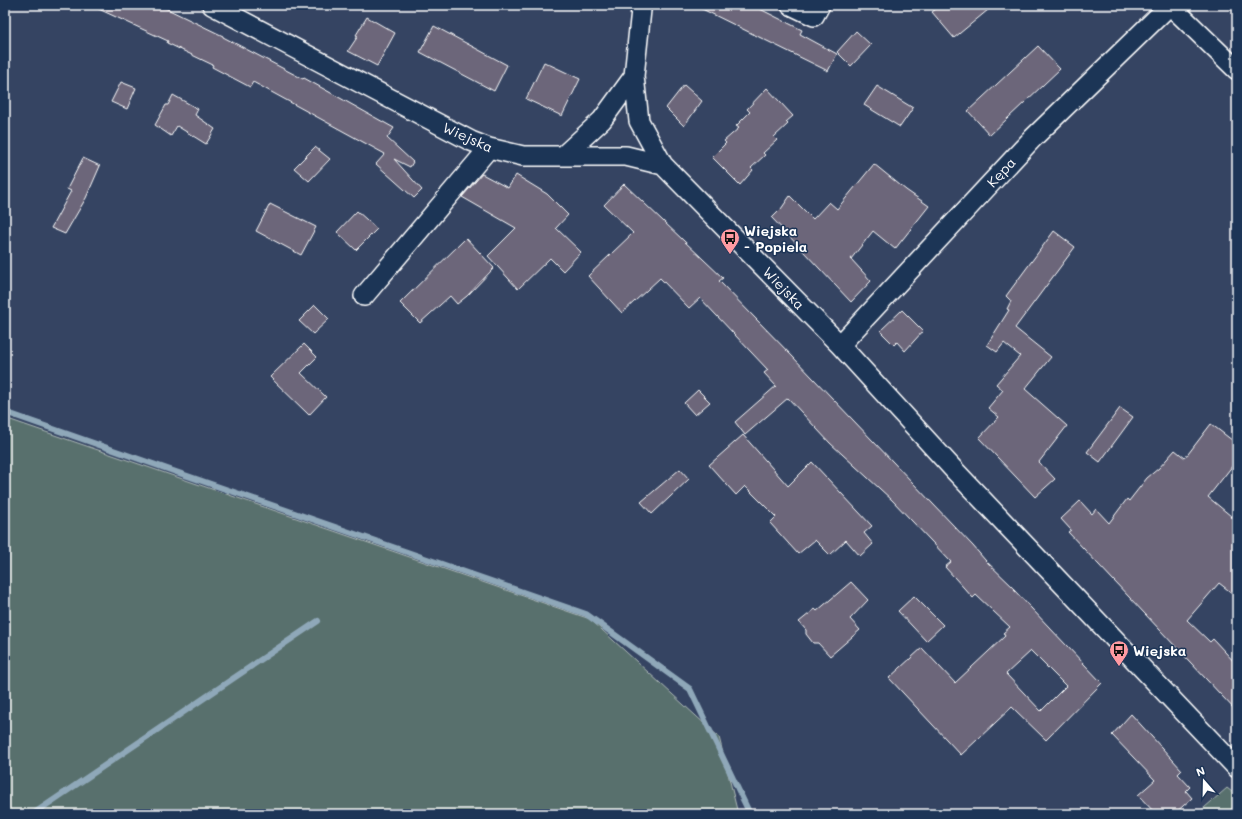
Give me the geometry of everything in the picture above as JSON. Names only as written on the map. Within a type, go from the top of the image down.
[{"type":"street","name":"Wiejska","points":[[212,5],[489,148],[523,156],[626,156],[663,165],[840,345],[956,472],[1237,768]]},
{"type":"street","points":[[791,5],[814,16],[820,5]]},
{"type":"street","name":"Kępa","points":[[840,345],[1033,138],[1170,5],[1237,70]]},
{"type":"street","points":[[638,7],[634,76],[639,121],[663,165]]},
{"type":"street","points":[[563,156],[602,120],[634,76]]},
{"type":"street","points":[[364,296],[489,148]]},
{"type":"green space","points":[[5,418],[590,619],[719,737],[738,814],[5,814]]},
{"type":"green space","points":[[1227,788],[1237,796],[1237,814],[1197,814]]},
{"type":"building","points":[[90,5],[159,5],[223,36],[303,79],[304,78],[394,128],[387,138],[413,162],[410,167],[394,159],[422,190],[414,198],[376,164],[385,154],[253,82],[250,87],[212,67],[213,65],[167,43],[168,41]]},
{"type":"building","points":[[694,5],[752,5],[802,30],[800,34],[837,54],[828,71]]},
{"type":"building","points":[[941,5],[994,5],[954,38],[932,12]]},
{"type":"building","points":[[367,17],[395,33],[377,66],[348,51],[358,36],[356,35]]},
{"type":"building","points":[[434,26],[507,65],[494,91],[420,52]]},
{"type":"building","points":[[856,31],[871,45],[851,66],[837,52]]},
{"type":"building","points":[[1038,46],[1060,69],[990,135],[968,111]]},
{"type":"building","points":[[544,62],[580,79],[562,116],[526,99]]},
{"type":"building","points":[[121,82],[136,88],[127,109],[111,102]]},
{"type":"building","points":[[684,85],[702,101],[684,126],[666,108]]},
{"type":"building","points":[[877,86],[913,108],[900,127],[864,105]]},
{"type":"building","points":[[767,88],[793,116],[786,122],[788,124],[774,137],[777,140],[763,153],[765,155],[751,168],[753,170],[740,185],[712,157],[726,143],[724,141],[739,128],[736,126],[750,112],[747,109]]},
{"type":"building","points":[[173,95],[198,109],[195,115],[215,129],[206,144],[177,126],[171,136],[155,125]]},
{"type":"building","points":[[315,147],[330,159],[309,181],[294,168]]},
{"type":"building","points":[[83,158],[100,166],[86,198],[65,234],[51,228],[71,191],[67,189]]},
{"type":"building","points":[[874,164],[906,190],[929,206],[895,249],[873,231],[851,259],[871,281],[851,302],[772,218],[781,209],[790,196],[813,219],[829,202],[837,209]]},
{"type":"building","points":[[482,174],[508,188],[516,175],[547,194],[568,215],[556,228],[581,252],[563,271],[550,258],[518,289],[488,256],[516,228],[462,197]]},
{"type":"building","points":[[624,184],[723,278],[719,281],[985,560],[1015,589],[1014,590],[1102,683],[1046,740],[1012,707],[961,755],[889,678],[922,648],[955,683],[1005,636],[1003,633],[1010,627],[976,595],[973,598],[945,567],[951,562],[892,500],[830,443],[788,398],[745,435],[735,422],[776,386],[764,373],[768,370],[700,298],[689,308],[660,278],[622,313],[588,276],[633,233],[604,205]],"holes":[[[1031,651],[1066,686],[1041,711],[1006,674]]]},
{"type":"building","points":[[270,204],[316,227],[301,255],[256,231]]},
{"type":"building","points":[[357,211],[377,229],[356,250],[337,232]]},
{"type":"building","points":[[1054,231],[1075,247],[1015,328],[1051,357],[1025,389],[1067,426],[1039,462],[1055,479],[1035,497],[979,438],[999,417],[988,408],[1003,390],[996,384],[1020,356],[1004,343],[997,352],[987,345],[1009,310],[1007,309],[1011,301],[1006,296]]},
{"type":"building","points":[[466,238],[494,268],[467,296],[457,304],[450,296],[420,323],[400,303]]},
{"type":"building","points":[[315,305],[329,319],[313,334],[299,321]]},
{"type":"building","points":[[902,310],[923,331],[905,351],[897,342],[894,345],[880,331]]},
{"type":"building","points":[[304,344],[317,357],[301,373],[326,397],[309,415],[270,377]]},
{"type":"building","points":[[698,390],[710,402],[695,415],[684,403]]},
{"type":"building","points":[[1120,408],[1133,417],[1100,462],[1087,452]]},
{"type":"building","points":[[1211,424],[1237,444],[1237,460],[1208,497],[1237,521],[1237,597],[1219,583],[1187,620],[1210,642],[1213,639],[1237,665],[1237,712],[1068,532],[1071,530],[1061,519],[1080,501],[1092,514],[1096,509],[1109,523],[1127,499],[1129,501],[1147,478],[1159,468],[1175,450],[1185,458]]},
{"type":"building","points":[[743,435],[788,486],[812,462],[872,526],[864,533],[873,544],[860,556],[846,540],[830,555],[815,540],[798,554],[770,523],[776,517],[745,486],[736,495],[709,465]]},
{"type":"building","points":[[680,469],[689,479],[652,514],[641,502]]},
{"type":"building","points":[[851,582],[868,600],[850,619],[860,630],[830,656],[818,643],[813,643],[806,634],[806,630],[799,622],[815,609],[817,611]]},
{"type":"building","points":[[914,596],[943,625],[926,641],[898,611]]},
{"type":"building","points":[[1131,714],[1182,770],[1178,774],[1190,787],[1186,791],[1192,798],[1174,814],[1156,814],[1138,795],[1155,780],[1112,735]]},
{"type":"waterway","points":[[5,412],[586,614],[690,689],[750,814]]},
{"type":"waterway","points":[[33,814],[318,621]]},
{"type":"place","name":"Wiejska - Popiela","points":[[730,255]]},
{"type":"place","name":"Wiejska","points":[[1119,667]]}]
